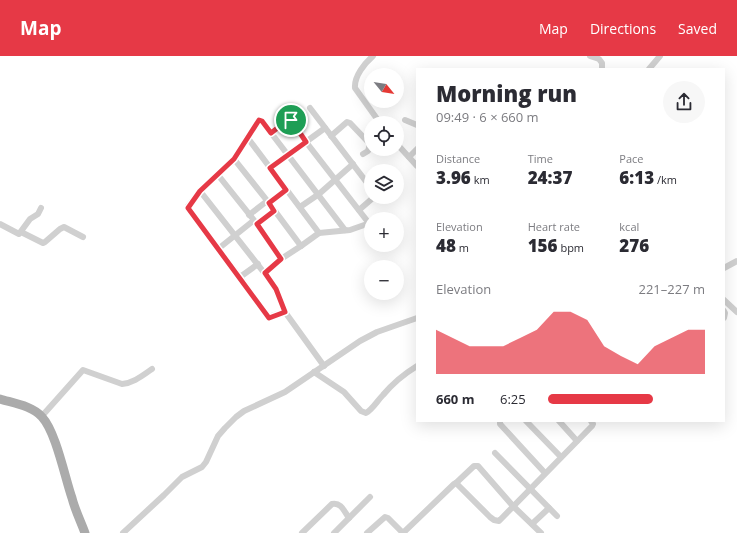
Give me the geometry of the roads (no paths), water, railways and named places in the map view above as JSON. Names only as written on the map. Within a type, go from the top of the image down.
[{"type":"main road","points":[[0,399],[28,408],[42,416],[53,436],[73,501],[85,533]]},
{"type":"street","points":[[373,56],[362,69],[355,88],[375,116]]},
{"type":"street","points":[[590,56],[599,59],[602,63],[602,68]]},
{"type":"street","points":[[650,68],[660,56]]},
{"type":"street","points":[[310,108],[364,179]]},
{"type":"street","points":[[286,314],[268,317],[188,208],[200,191],[234,159],[259,120],[262,121],[287,156],[319,194],[345,230]]},
{"type":"street","points":[[265,273],[281,259],[319,233],[345,230],[367,224],[367,220],[290,120],[286,120],[271,133]]},
{"type":"street","points":[[405,120],[416,125]]},
{"type":"street","points":[[331,136],[347,122],[350,123],[370,144],[368,151],[363,154]]},
{"type":"street","points":[[270,168],[325,128]]},
{"type":"street","points":[[247,137],[319,233]]},
{"type":"street","points":[[409,157],[416,150]]},
{"type":"street","points":[[404,152],[416,165]]},
{"type":"street","points":[[234,159],[301,246]]},
{"type":"street","points":[[300,207],[319,194],[353,164]]},
{"type":"street","points":[[218,175],[281,259]]},
{"type":"street","points":[[249,215],[286,190]]},
{"type":"street","points":[[200,191],[265,273],[276,289],[286,314],[324,366]]},
{"type":"street","points":[[359,210],[366,204]]},
{"type":"street","points":[[21,232],[27,222],[38,214],[41,208]]},
{"type":"street","points":[[218,249],[235,236],[274,211]]},
{"type":"street","points":[[0,224],[16,233],[21,232],[43,243],[64,227],[83,237]]},
{"type":"street","points":[[725,267],[737,261]]},
{"type":"street","points":[[240,277],[258,264]]},
{"type":"street","points":[[725,301],[737,312]]},
{"type":"street","points":[[123,533],[182,476],[202,467],[206,462],[218,436],[236,417],[244,411],[285,392],[360,341],[377,332],[416,318]]},
{"type":"street","points":[[314,372],[344,392],[361,411],[366,413],[373,408],[391,386],[416,367]]},
{"type":"street","points":[[42,416],[83,370],[122,384],[134,381],[152,369]]},
{"type":"street","points":[[500,422],[500,424],[545,473]]},
{"type":"street","points":[[527,422],[561,457]]},
{"type":"street","points":[[560,422],[577,441]]},
{"type":"street","points":[[456,483],[494,520],[499,521],[592,426],[592,422]]},
{"type":"street","points":[[495,453],[557,516]]},
{"type":"street","points":[[367,533],[385,517],[388,518],[403,533],[474,466],[476,466],[513,506],[541,533]]},
{"type":"street","points":[[334,533],[370,497]]},
{"type":"street","points":[[305,532],[334,503],[340,505],[349,518]]},
{"type":"street","points":[[532,524],[549,508]]}]
